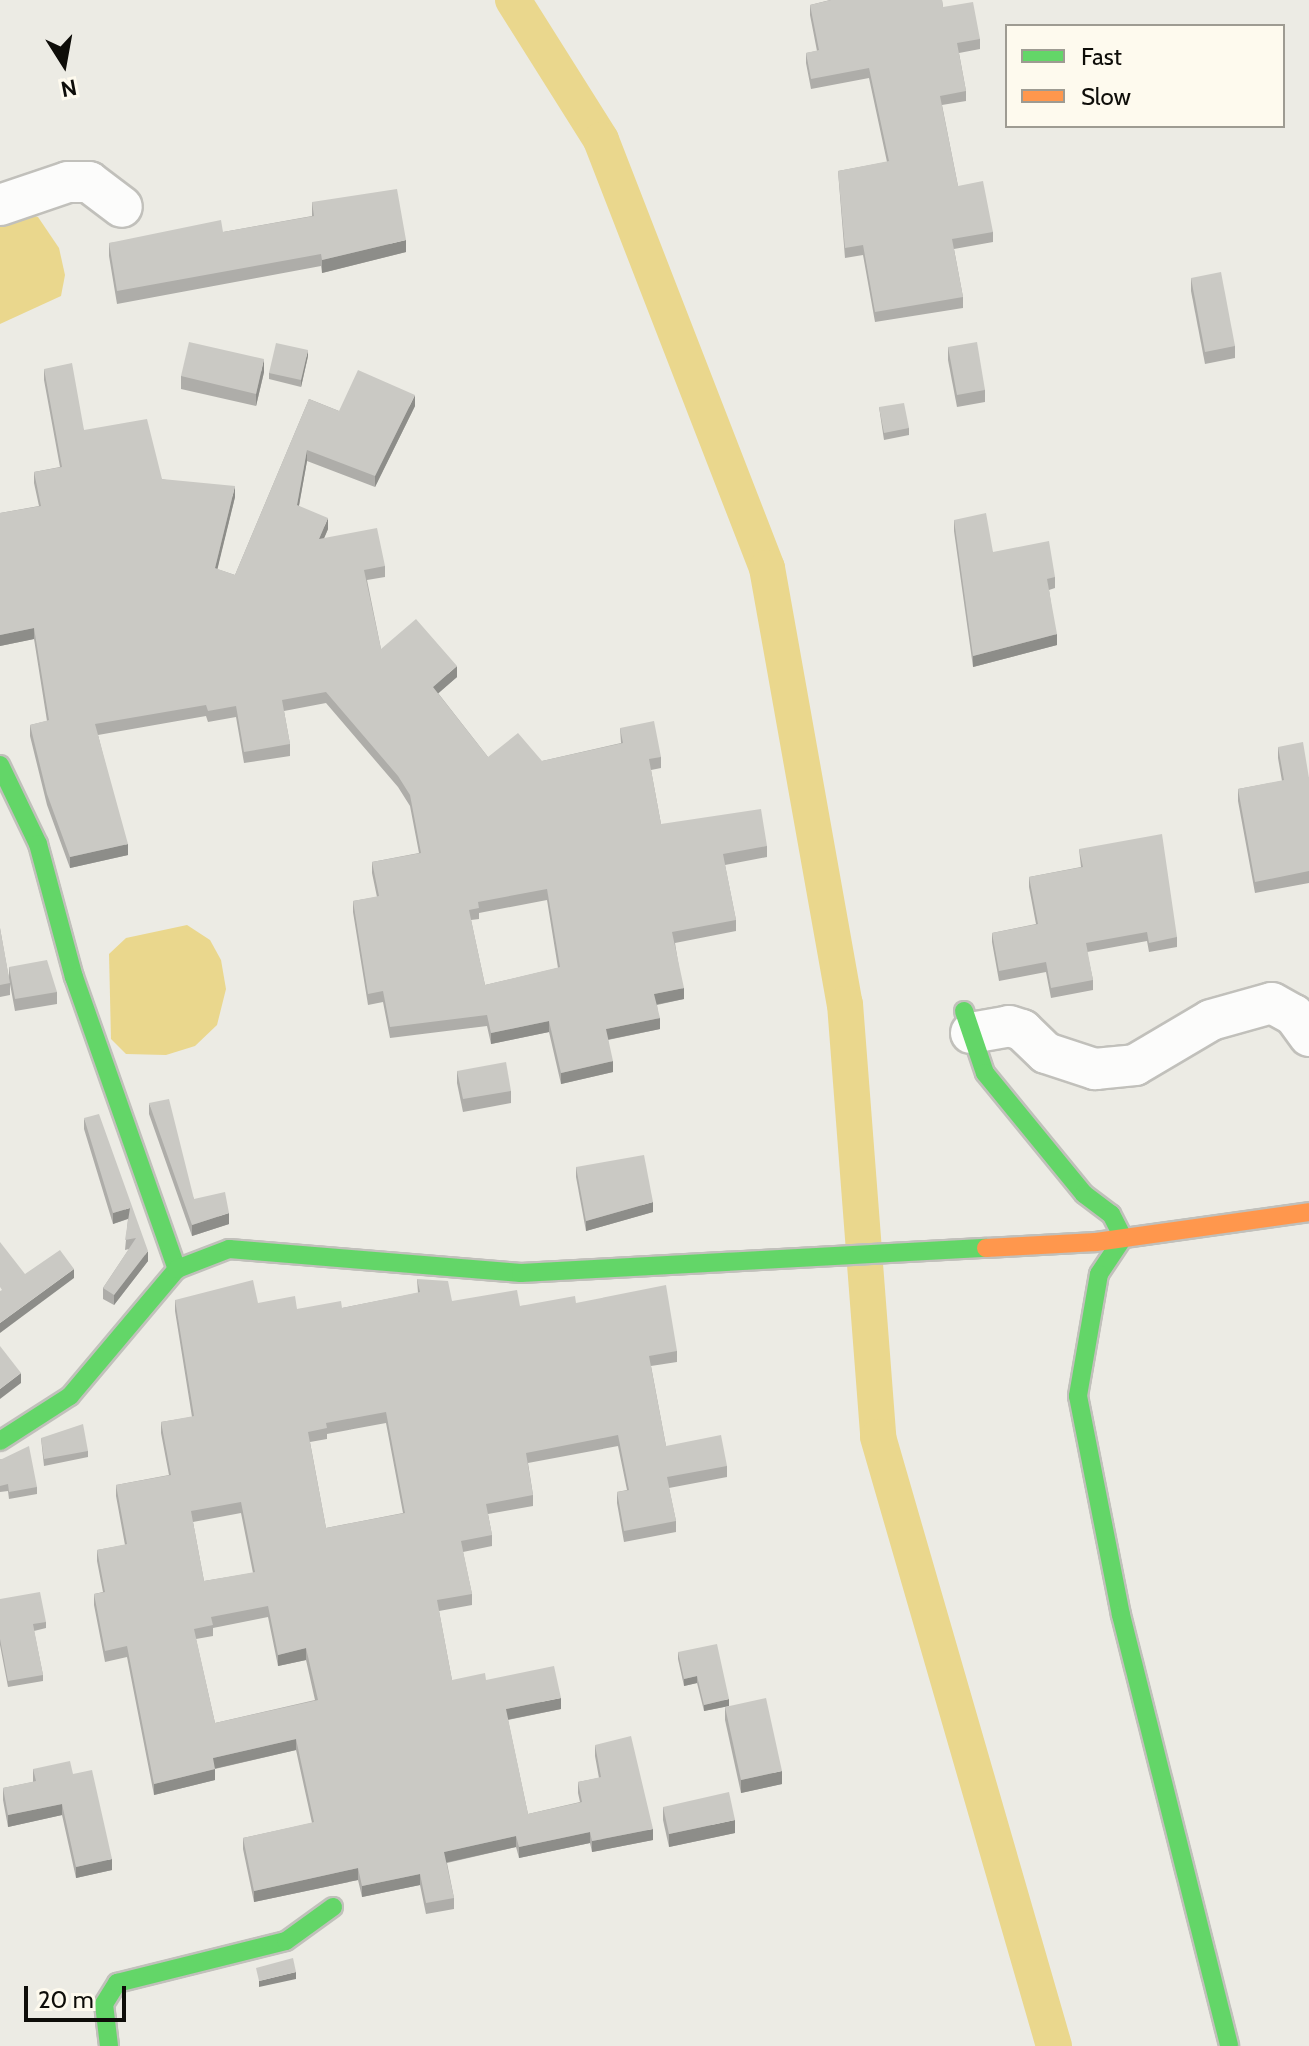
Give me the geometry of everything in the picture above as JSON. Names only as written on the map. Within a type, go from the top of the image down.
[{"type":"street","points":[[0,205],[68,182],[89,182],[122,207]]},
{"type":"street","points":[[0,765],[38,844],[74,977],[177,1269]]},
{"type":"street","points":[[1123,1238],[1111,1214],[1084,1194],[985,1073],[968,1022],[1022,1030],[1046,1053],[1095,1069],[1135,1065],[1211,1020],[1272,1003],[1294,1015],[1309,1036]]},
{"type":"street","points":[[0,1441],[70,1396],[177,1269],[229,1249],[521,1273],[1096,1242],[1309,1212]]},
{"type":"street","points":[[1123,1238],[1099,1274],[1078,1396],[1121,1615],[1229,2046]]},
{"type":"street","points":[[109,2046],[104,2004],[117,1983],[286,1941],[333,1907]]},
{"type":"shaded area","points":[[23,212],[38,217],[59,248],[65,275],[61,296],[0,324],[0,216]]},
{"type":"shaded area","points":[[187,925],[210,940],[221,960],[226,989],[217,1025],[195,1046],[166,1055],[126,1054],[111,1039],[109,954],[126,938]]},
{"type":"building","points":[[831,0],[942,0],[943,7],[973,2],[980,39],[957,43],[966,91],[940,96],[958,186],[983,181],[993,232],[952,239],[963,297],[875,312],[863,245],[845,248],[838,171],[889,161],[869,68],[811,79],[806,53],[819,50],[810,5]]},
{"type":"building","points":[[397,189],[406,240],[322,260],[321,254],[117,291],[109,243],[221,220],[223,232],[314,216],[312,202]]},
{"type":"building","points":[[1221,272],[1235,346],[1205,352],[1191,278]]},
{"type":"building","points":[[189,342],[264,359],[256,394],[181,376]]},
{"type":"building","points":[[977,342],[985,390],[957,395],[948,347]]},
{"type":"building","points":[[276,343],[308,350],[301,380],[269,373]]},
{"type":"building","points":[[72,363],[84,430],[147,419],[162,479],[235,486],[215,568],[235,575],[309,399],[339,411],[358,370],[415,395],[375,476],[307,450],[297,505],[328,518],[319,539],[377,528],[385,566],[364,570],[381,649],[416,619],[457,666],[433,687],[488,757],[518,733],[542,761],[623,743],[620,728],[654,721],[661,757],[649,759],[661,824],[761,809],[767,846],[723,854],[736,920],[672,932],[684,988],[654,994],[660,1018],[606,1029],[613,1061],[561,1073],[549,1021],[491,1033],[487,1015],[390,1027],[383,991],[368,994],[353,901],[379,896],[372,862],[421,853],[410,795],[398,776],[326,692],[282,700],[290,744],[244,752],[236,706],[208,711],[206,705],[95,724],[128,844],[70,857],[47,794],[30,725],[49,720],[34,628],[0,635],[0,513],[41,506],[34,472],[62,467],[44,369]],"holes":[[[547,889],[560,967],[485,985],[469,910],[479,908],[478,902]]]},
{"type":"building","points":[[904,403],[909,428],[884,433],[879,407]]},
{"type":"building","points":[[986,513],[993,552],[1049,541],[1055,577],[1047,579],[1057,634],[973,656],[954,520]]},
{"type":"building","points":[[1303,742],[1309,778],[1309,871],[1255,882],[1238,789],[1284,780],[1278,747]]},
{"type":"building","points":[[1162,834],[1177,937],[1149,943],[1147,932],[1086,943],[1093,980],[1051,988],[1046,962],[999,971],[992,933],[1038,924],[1029,877],[1083,867],[1079,849]]},
{"type":"building","points":[[0,928],[10,983],[0,985]]},
{"type":"building","points":[[47,960],[57,992],[15,999],[9,967]]},
{"type":"building","points":[[506,1062],[511,1091],[463,1099],[457,1071]]},
{"type":"building","points":[[169,1099],[194,1199],[225,1192],[229,1213],[192,1225],[149,1103]]},
{"type":"building","points":[[99,1114],[148,1251],[114,1295],[103,1288],[136,1238],[125,1240],[130,1208],[113,1213],[84,1118]]},
{"type":"building","points":[[644,1155],[653,1202],[586,1221],[576,1167]]},
{"type":"building","points":[[0,1242],[25,1274],[60,1250],[74,1269],[0,1323],[2,1290]]},
{"type":"building","points":[[417,1279],[448,1281],[452,1301],[517,1290],[520,1306],[575,1296],[576,1303],[666,1285],[677,1351],[649,1356],[666,1446],[721,1435],[727,1466],[667,1477],[676,1521],[624,1531],[617,1492],[629,1490],[618,1435],[526,1453],[533,1495],[486,1504],[492,1535],[461,1541],[472,1594],[437,1600],[452,1680],[485,1673],[486,1680],[554,1666],[561,1698],[506,1709],[528,1814],[582,1802],[578,1782],[601,1777],[595,1745],[631,1736],[653,1829],[592,1841],[590,1832],[519,1847],[516,1836],[444,1852],[454,1898],[426,1903],[420,1874],[362,1886],[358,1868],[254,1891],[243,1838],[314,1822],[296,1739],[213,1758],[215,1769],[154,1784],[127,1646],[105,1651],[94,1594],[105,1592],[97,1550],[127,1544],[116,1485],[171,1475],[161,1422],[194,1416],[175,1300],[253,1280],[258,1303],[295,1296],[297,1309],[341,1301],[342,1308],[420,1292]],"holes":[[[386,1412],[405,1513],[326,1528],[308,1432],[327,1428],[326,1423]],[[241,1502],[255,1572],[204,1581],[191,1511]],[[268,1606],[278,1655],[306,1648],[318,1700],[215,1723],[194,1629],[213,1625],[211,1617]]]},
{"type":"building","points":[[0,1346],[21,1373],[0,1389]]},
{"type":"building","points":[[83,1424],[88,1451],[44,1459],[41,1438]]},
{"type":"building","points":[[29,1446],[37,1487],[9,1492],[8,1484],[0,1486],[0,1459]]},
{"type":"building","points":[[40,1592],[46,1622],[33,1624],[43,1675],[8,1681],[0,1639],[0,1599]]},
{"type":"building","points":[[717,1644],[729,1699],[704,1705],[697,1676],[684,1679],[678,1652]]},
{"type":"building","points":[[766,1698],[782,1771],[741,1780],[725,1707]]},
{"type":"building","points":[[70,1761],[73,1774],[92,1770],[112,1859],[76,1867],[62,1804],[8,1815],[3,1788],[36,1781],[33,1769]]},
{"type":"building","points":[[729,1792],[735,1820],[669,1834],[663,1807]]},
{"type":"building","points":[[293,1958],[296,1972],[259,1981],[256,1968]]},
{"type":"waterway","points":[[513,0],[601,140],[767,568],[845,1004],[878,1437],[1054,2046]]},
{"type":"traffic: fast","points":[[0,765],[38,844],[74,977],[177,1269]]},
{"type":"traffic: fast","points":[[964,1011],[985,1073],[1084,1194],[1111,1214],[1123,1238],[1099,1274],[1078,1396],[1121,1615],[1229,2046]]},
{"type":"traffic: fast","points":[[0,1441],[70,1396],[177,1269],[229,1249],[521,1273],[986,1248]]},
{"type":"traffic: fast","points":[[109,2046],[104,2004],[117,1983],[286,1941],[333,1907]]},
{"type":"traffic: slow","points":[[986,1248],[1096,1242],[1309,1212]]}]
